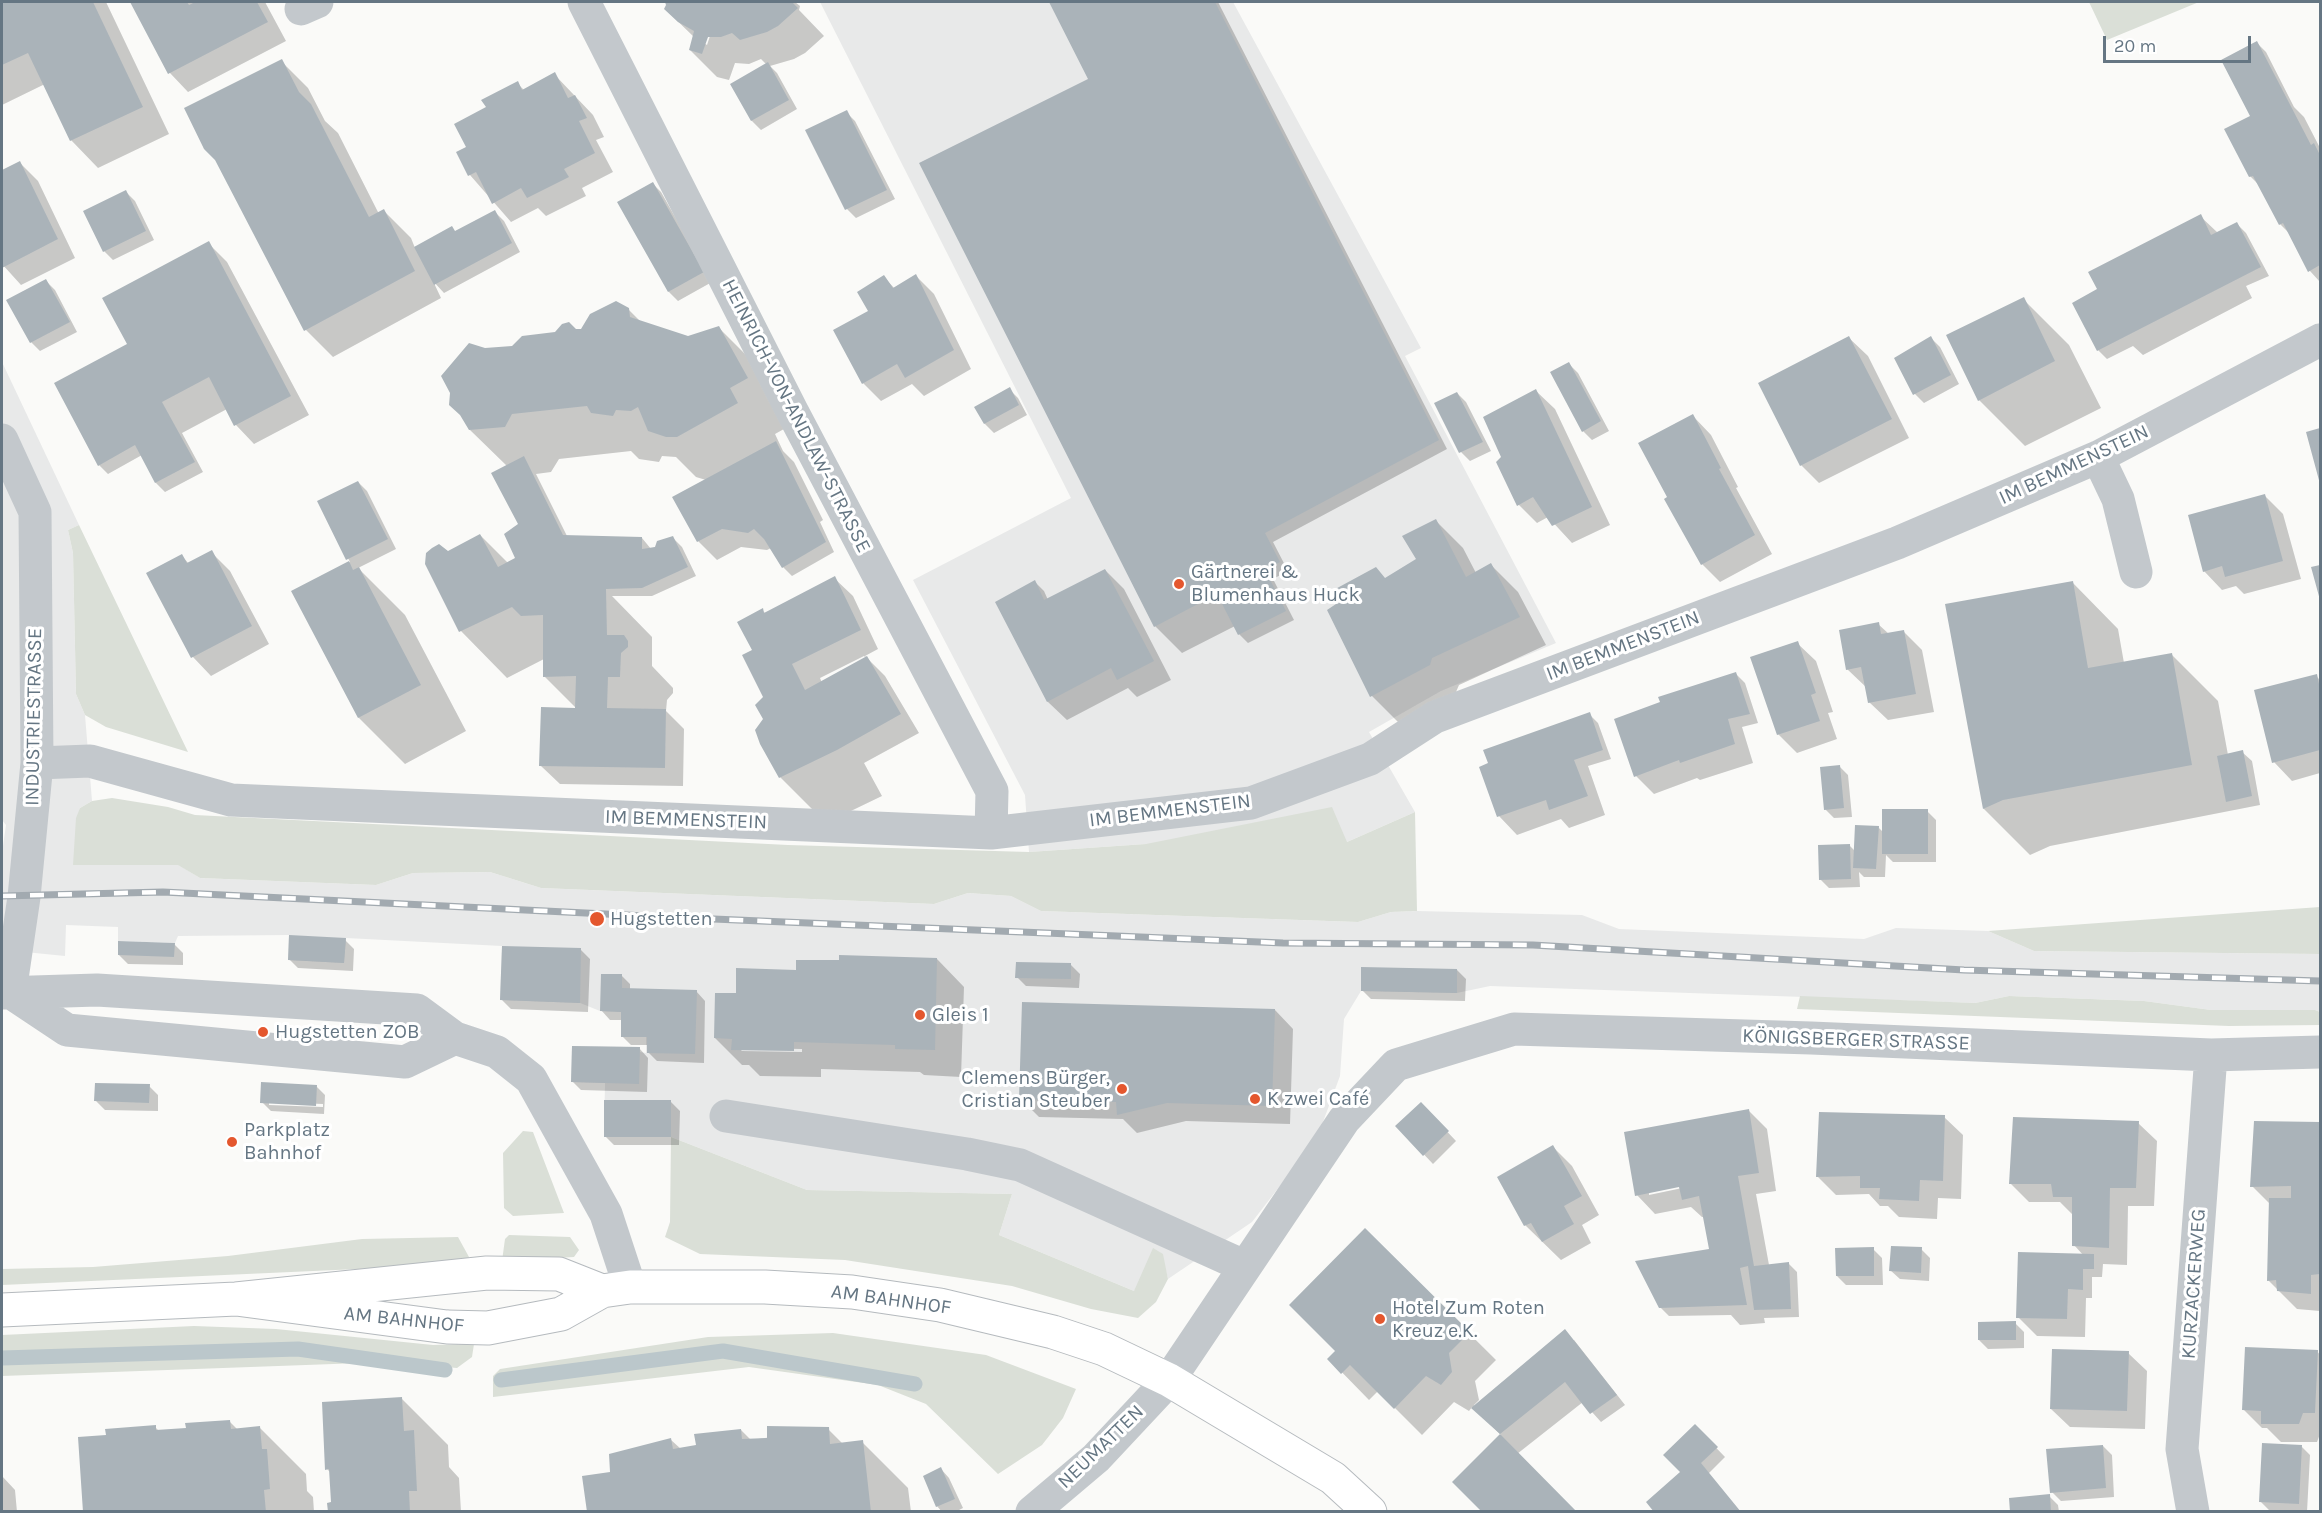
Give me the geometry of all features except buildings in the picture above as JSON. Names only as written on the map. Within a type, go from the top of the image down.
[{"type":"main road","name":"AM BAHNHOF","points":[[2,1310],[236,1299],[487,1273],[559,1274],[616,1289],[765,1287],[830,1291],[940,1305],[1064,1335],[1104,1349],[1169,1380],[1333,1478],[1370,1512]]},
{"type":"main road","name":"AM BAHNHOF","points":[[236,1299],[447,1327],[488,1328],[561,1314],[616,1289]]},
{"type":"street","name":"HEINRICH-VON-ANDLAW-STRASSE","points":[[584,2],[792,411],[992,791],[991,833]]},
{"type":"street","name":"IM BEMMENSTEIN","points":[[37,763],[90,761],[231,800],[991,833],[1251,803],[1370,759],[1435,717],[1897,543],[2098,457],[2320,340]]},
{"type":"street","name":"INDUSTRIESTRASSE","points":[[2,440],[35,512],[37,763],[26,886],[6,993]]},
{"type":"street","points":[[2098,457],[2118,499],[2136,572]]},
{"type":"street","points":[[6,993],[97,990],[417,1010],[455,1038],[497,1052],[531,1079],[606,1214],[616,1289]]},
{"type":"street","points":[[6,993],[67,1030],[405,1062],[455,1038]]},
{"type":"street","name":"KÖNIGSBERGER STRASSE","points":[[1244,1266],[1344,1120],[1396,1065],[1514,1029],[1811,1038],[2211,1055],[2320,1052]]},
{"type":"street","name":"KURZACKERWEG","points":[[2193,1512],[2182,1449],[2211,1055]]},
{"type":"street","points":[[726,1116],[967,1154],[1020,1165],[1244,1266],[1169,1380]]},
{"type":"street","name":"NEUMATTEN","points":[[1032,1512],[1096,1458],[1169,1380]]},
{"type":"shaded area","points":[[820,2],[1233,2],[1421,348],[1405,356],[1556,643],[1441,691],[1369,732],[1415,812],[1347,842],[1146,844],[1029,852],[1025,795],[913,580],[1071,498]]},
{"type":"shaded area","points":[[2089,2],[2199,2],[2107,40]]},
{"type":"shaded area","points":[[2,362],[79,525],[68,530],[73,553],[76,694],[85,715],[92,801],[80,808],[74,865],[179,865],[200,878],[376,885],[413,873],[490,872],[541,888],[934,904],[968,893],[1011,896],[1041,911],[1358,922],[1391,912],[1417,911],[1582,915],[1619,929],[1864,939],[1896,928],[1988,931],[2034,951],[2320,954],[2320,1012],[2315,1010],[2211,1010],[2144,1001],[2009,996],[1975,1003],[1490,986],[1457,993],[1361,991],[1344,1019],[1340,1076],[1317,1138],[1252,1222],[1168,1279],[1165,1267],[1134,1291],[999,1235],[1012,1194],[807,1190],[671,1137],[604,1137],[605,1083],[571,1082],[572,1046],[640,1047],[640,1052],[646,1053],[646,1037],[621,1037],[621,1012],[600,1011],[580,1003],[500,1000],[502,946],[346,938],[344,963],[288,960],[289,935],[178,936],[175,943],[118,941],[118,927],[66,925],[65,956],[15,951],[2,1004],[2,853],[6,825],[2,820]]},
{"type":"shaded area","points":[[79,525],[188,752],[106,727],[85,715],[76,694],[73,553],[68,530]]},
{"type":"shaded area","points":[[112,798],[168,807],[195,815],[788,845],[1029,852],[1146,844],[1332,807],[1347,842],[1415,812],[1417,911],[1391,912],[1358,922],[1041,911],[1011,896],[968,893],[934,904],[541,888],[490,872],[413,873],[376,885],[200,878],[178,865],[73,865],[76,818],[80,808],[92,801]]},
{"type":"shaded area","points":[[2320,907],[2320,954],[2034,951],[1988,931]]},
{"type":"shaded area","points":[[1800,996],[1975,1003],[2009,996],[2144,1001],[2211,1010],[2315,1010],[2320,1012],[2320,1025],[2229,1026],[1797,1009]]},
{"type":"shaded area","points":[[523,1131],[533,1132],[564,1213],[513,1216],[504,1208],[503,1153]]},
{"type":"shaded area","points":[[671,1137],[807,1190],[1012,1194],[999,1235],[1134,1291],[1153,1248],[1163,1254],[1168,1279],[1156,1302],[1138,1318],[1091,1309],[1012,1286],[845,1260],[700,1254],[665,1237],[670,1222]]},
{"type":"shaded area","points":[[509,1235],[570,1237],[579,1250],[574,1257],[502,1261],[505,1239]]},
{"type":"shaded area","points":[[458,1237],[469,1257],[469,1264],[2,1285],[2,1269],[93,1267],[228,1256],[362,1239]]},
{"type":"shaded area","points":[[194,1326],[276,1329],[433,1345],[474,1344],[472,1357],[457,1368],[445,1367],[444,1373],[361,1363],[2,1376],[2,1335]]},
{"type":"shaded area","points":[[833,1333],[986,1355],[1076,1389],[1063,1418],[1042,1445],[998,1474],[926,1404],[878,1385],[749,1367],[493,1397],[493,1376],[500,1369],[708,1337]]},
{"type":"waterway","points":[[2,1358],[298,1349],[445,1370]]},
{"type":"waterway","points":[[501,1380],[723,1351],[915,1384]]},
{"type":"railway","points":[[2,896],[163,892],[666,917],[1283,943],[1533,945],[1964,970],[2320,981]]},
{"type":"place","name":"Gärtnerei & Blumenhaus Huck","points":[[1179,584]]},
{"type":"place","name":"Hugstetten","points":[[597,919]]},
{"type":"place","name":"Gleis 1","points":[[920,1015]]},
{"type":"place","name":"Hugstetten ZOB","points":[[263,1032]]},
{"type":"place","name":"Clemens Bürger, Cristian Steuber","points":[[1122,1089]]},
{"type":"place","name":"K zwei Café","points":[[1255,1099]]},
{"type":"place","name":"Parkplatz Bahnhof","points":[[232,1142]]},
{"type":"place","name":"Hotel Zum Roten Kreuz e.K.","points":[[1380,1319]]}]
